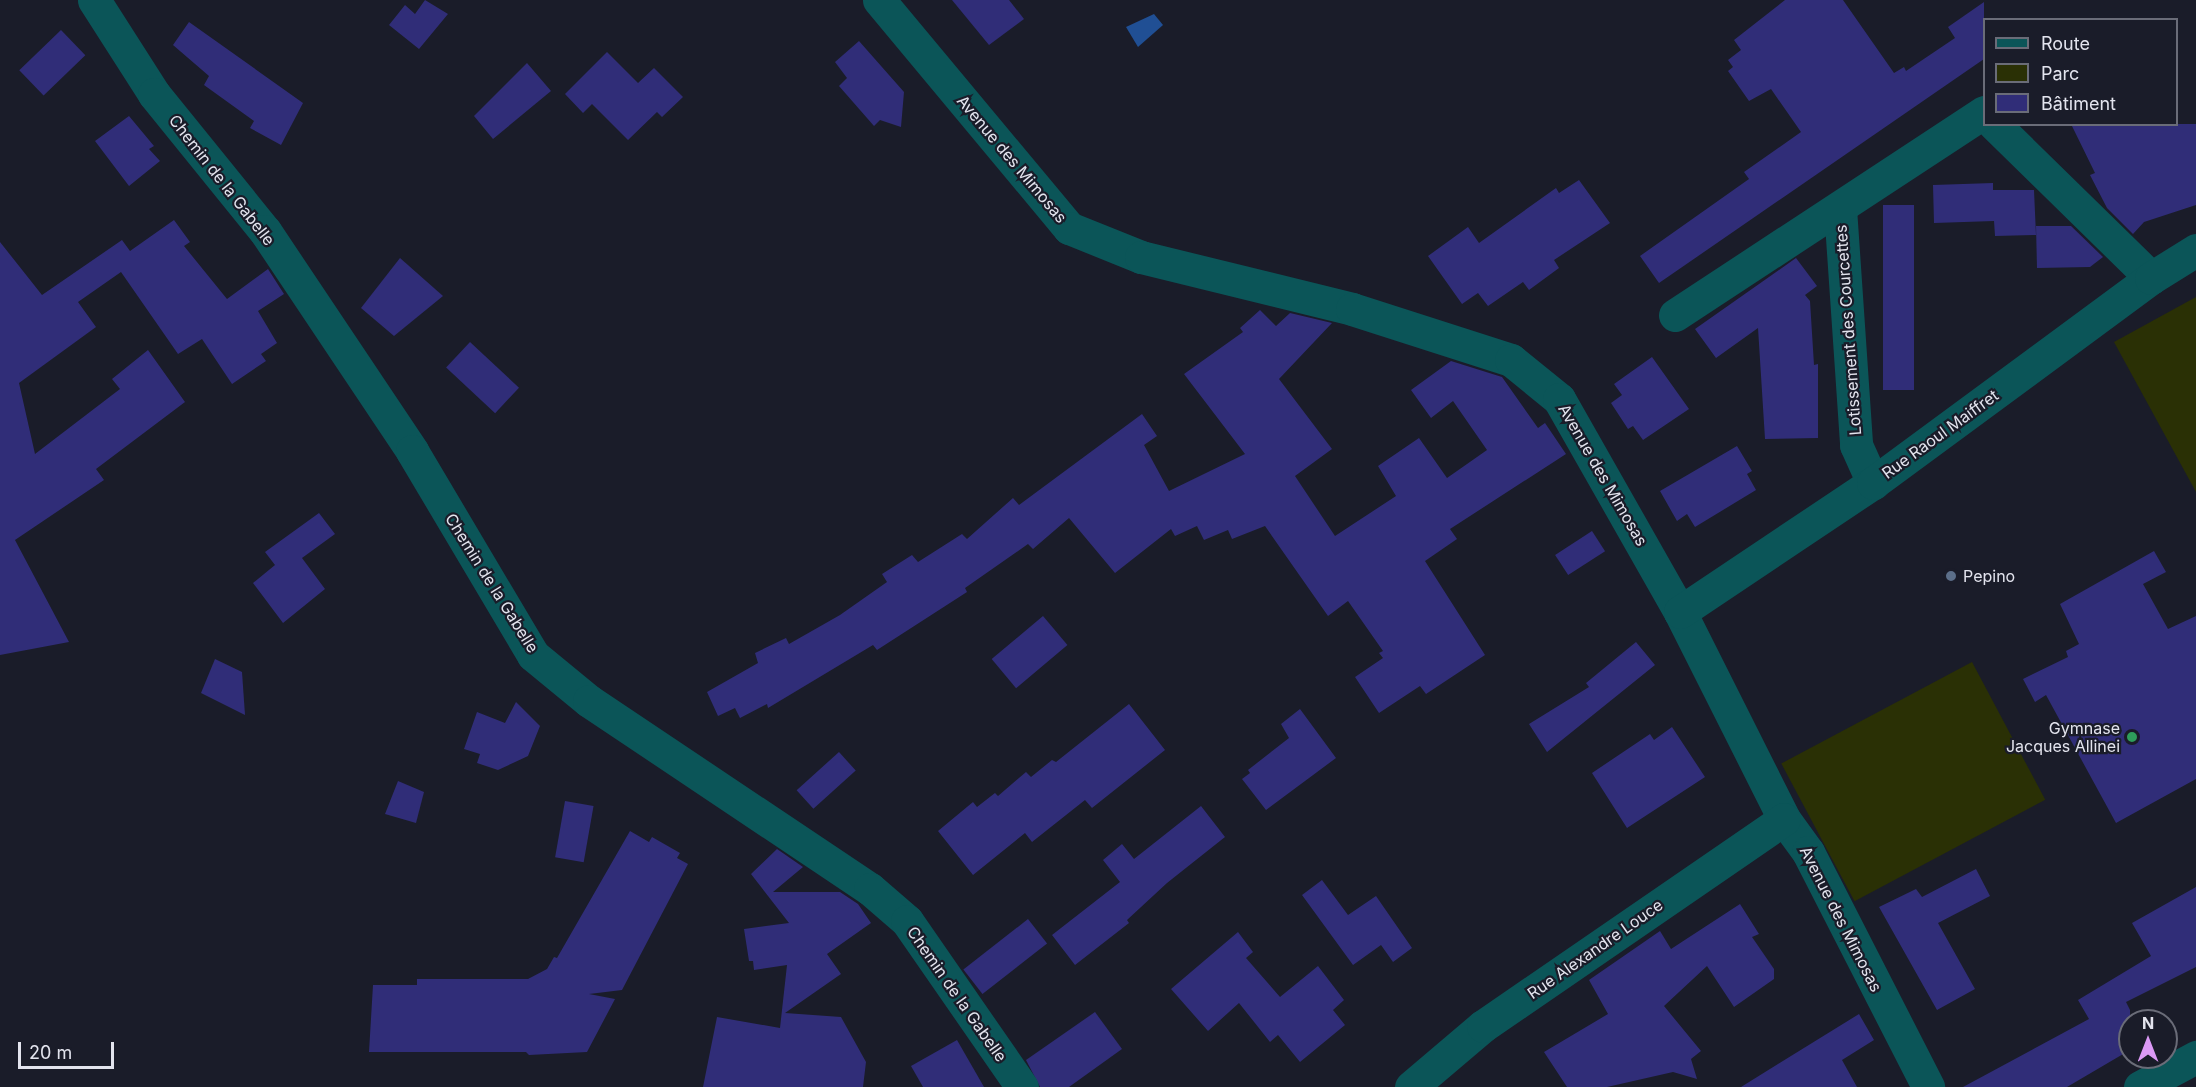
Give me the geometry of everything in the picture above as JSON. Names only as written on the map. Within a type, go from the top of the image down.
[{"type":"street","name":"Chemin de la Gabelle","points":[[94,0],[154,94],[271,240],[412,451],[533,655],[589,701],[870,889],[907,921],[1022,1087]]},
{"type":"street","name":"Avenue des Mimosas","points":[[879,0],[1070,228],[1141,257],[1352,309],[1511,360],[1559,399],[1680,612],[1784,819],[1808,852],[1928,1087]]},
{"type":"street","name":"Lotissement des Courcettes","points":[[1675,315],[1983,119]]},
{"type":"street","name":"Lotissement des Courcettes","points":[[1997,126],[2151,278]]},
{"type":"street","name":"Lotissement des Courcettes","points":[[1840,208],[1856,445],[1873,483]]},
{"type":"street","name":"Rue Raoul Maiffret","points":[[1680,612],[1873,483],[2151,278],[2196,250]]},
{"type":"street","name":"Rue Alexandre Louce","points":[[1411,1087],[1483,1026],[1784,819]]},
{"type":"street","points":[[2140,1087],[2196,1057]]},
{"type":"green space","points":[[2196,297],[2196,492],[2114,342]]},
{"type":"green space","points":[[1972,662],[2045,800],[1855,901],[1781,763]]},
{"type":"water","points":[[1154,14],[1163,25],[1138,47],[1126,27]]},
{"type":"building","points":[[425,0],[448,14],[419,49],[389,25],[405,5],[415,14]]},
{"type":"building","points":[[952,0],[1009,0],[1024,19],[989,45]]},
{"type":"building","points":[[1785,0],[1843,0],[1894,73],[1904,67],[1906,71],[1955,38],[1948,27],[1984,2],[1983,60],[1659,283],[1640,256],[1749,179],[1744,172],[1801,132],[1771,89],[1749,101],[1728,71],[1733,67],[1728,60],[1741,50],[1734,40]]},
{"type":"building","points":[[189,22],[303,103],[281,145],[250,128],[254,121],[204,85],[209,76],[173,45]]},
{"type":"building","points":[[61,30],[85,55],[44,95],[19,70]]},
{"type":"building","points":[[859,41],[904,92],[901,127],[880,120],[874,126],[839,86],[847,78],[835,62]]},
{"type":"building","points":[[607,52],[638,83],[654,68],[683,97],[662,117],[657,112],[628,140],[592,104],[583,113],[565,94]]},
{"type":"building","points":[[527,63],[551,91],[493,139],[474,116]]},
{"type":"building","points":[[129,116],[154,146],[149,149],[160,161],[129,186],[95,141]]},
{"type":"building","points":[[2196,124],[2196,205],[2144,222],[2133,234],[2107,208],[2090,175],[2095,173],[2072,126]]},
{"type":"building","points":[[1579,180],[1610,223],[1554,260],[1559,268],[1529,290],[1523,282],[1488,306],[1478,293],[1462,304],[1428,256],[1468,227],[1479,243],[1556,188],[1559,193]]},
{"type":"building","points":[[1993,183],[1993,190],[2034,190],[2036,235],[1995,236],[1994,221],[1934,223],[1933,185]]},
{"type":"building","points":[[1883,205],[1914,205],[1914,390],[1883,390]]},
{"type":"building","points":[[174,220],[190,242],[184,246],[227,299],[268,269],[284,294],[258,311],[277,343],[261,354],[266,361],[232,384],[202,339],[178,354],[121,272],[78,302],[96,327],[19,383],[35,454],[120,389],[112,379],[148,350],[185,402],[96,469],[104,480],[15,540],[69,642],[0,655],[0,242],[42,295],[122,240],[130,251]]},
{"type":"building","points":[[2036,226],[2071,226],[2103,257],[2090,267],[2037,268]]},
{"type":"building","points":[[400,258],[443,296],[394,336],[361,308]]},
{"type":"building","points":[[1796,258],[1817,286],[1805,295],[1810,301],[1814,365],[1818,364],[1818,438],[1765,439],[1758,328],[1716,358],[1695,329]]},
{"type":"building","points":[[1260,310],[1276,326],[1290,313],[1332,323],[1279,379],[1332,449],[1295,476],[1335,536],[1396,496],[1378,466],[1419,438],[1447,478],[1487,450],[1453,401],[1431,418],[1411,390],[1451,361],[1502,377],[1538,428],[1545,423],[1566,454],[1450,529],[1457,539],[1425,561],[1485,655],[1426,694],[1420,686],[1379,713],[1355,677],[1383,658],[1379,653],[1383,651],[1348,601],[1328,616],[1265,526],[1232,539],[1228,530],[1204,540],[1197,526],[1175,536],[1171,529],[1115,573],[1069,518],[1033,549],[1028,544],[965,588],[967,592],[877,650],[873,645],[768,708],[767,704],[740,718],[735,708],[718,716],[707,692],[758,663],[755,653],[786,638],[789,644],[840,615],[887,582],[882,574],[912,555],[918,562],[962,534],[967,539],[1013,498],[1019,505],[1142,414],[1157,436],[1144,445],[1169,491],[1245,454],[1184,374],[1243,332],[1240,328]]},
{"type":"building","points":[[470,342],[519,388],[495,413],[446,368]]},
{"type":"building","points":[[1652,357],[1689,409],[1643,440],[1633,426],[1628,429],[1611,403],[1622,395],[1614,384]]},
{"type":"building","points":[[1737,446],[1752,471],[1747,474],[1756,490],[1695,527],[1687,514],[1677,521],[1660,491]]},
{"type":"building","points":[[319,513],[335,534],[302,558],[325,589],[283,623],[253,583],[275,565],[265,552]]},
{"type":"building","points":[[1592,531],[1605,551],[1568,575],[1555,555]]},
{"type":"building","name":"Gymnase Jacques Allinei","points":[[2154,551],[2166,572],[2143,584],[2168,629],[2196,616],[2196,779],[2116,823],[2046,695],[2035,702],[2023,679],[2068,657],[2066,651],[2079,644],[2060,604]]},
{"type":"building","points":[[1043,616],[1067,645],[1016,688],[992,659]]},
{"type":"building","points":[[1636,642],[1655,665],[1547,752],[1529,724],[1589,687],[1586,683]]},
{"type":"building","points":[[215,659],[242,672],[245,715],[201,693]]},
{"type":"building","points":[[516,702],[540,726],[528,756],[498,770],[477,763],[480,754],[464,749],[477,712],[505,723]]},
{"type":"building","points":[[1129,704],[1165,750],[1092,808],[1085,800],[1032,842],[1025,833],[973,875],[938,831],[973,802],[977,807],[995,793],[998,796],[1026,772],[1031,777],[1052,760],[1056,762]]},
{"type":"building","points":[[1300,709],[1336,758],[1266,810],[1242,779],[1250,773],[1248,770],[1289,738],[1281,724]]},
{"type":"building","points":[[1672,727],[1705,777],[1627,828],[1592,773],[1650,734],[1654,740]]},
{"type":"building","points":[[839,752],[856,771],[813,809],[797,790]]},
{"type":"building","points":[[398,781],[424,792],[416,823],[385,814]]},
{"type":"building","points":[[565,801],[594,806],[584,862],[555,857]]},
{"type":"building","points":[[1201,806],[1225,837],[1167,883],[1127,920],[1129,923],[1075,965],[1052,935],[1120,882],[1103,860],[1122,844],[1134,859]]},
{"type":"building","points":[[630,831],[649,842],[652,837],[680,853],[677,858],[688,864],[622,990],[589,994],[615,999],[587,1052],[529,1055],[526,1052],[369,1052],[373,985],[417,985],[417,979],[528,979],[547,969],[554,957],[557,958]]},
{"type":"building","points":[[777,849],[803,867],[773,892],[840,892],[858,904],[871,923],[827,954],[841,974],[785,1013],[841,1017],[866,1062],[863,1087],[703,1087],[717,1017],[780,1028],[787,965],[754,970],[753,961],[749,961],[744,929],[789,923],[751,874]]},
{"type":"building","points":[[1976,869],[1990,896],[1938,923],[1975,989],[1937,1010],[1879,907],[1916,889],[1922,897]]},
{"type":"building","points":[[1322,880],[1348,915],[1376,896],[1412,948],[1393,962],[1381,945],[1353,965],[1302,895]]},
{"type":"building","points":[[2196,887],[2196,967],[2126,1002],[2130,1009],[2118,1009],[2118,1057],[2067,1087],[1963,1087],[2089,1019],[2078,1000],[2151,956],[2132,923]]},
{"type":"building","points":[[1740,904],[1759,934],[1752,937],[1774,969],[1774,979],[1734,1007],[1707,966],[1664,1006],[1701,1051],[1691,1059],[1697,1079],[1673,1072],[1607,1087],[1567,1087],[1544,1052],[1608,1014],[1589,980],[1660,931],[1671,949]]},
{"type":"building","points":[[1028,919],[1047,943],[982,994],[963,969]]},
{"type":"building","points":[[1238,932],[1253,952],[1246,958],[1280,997],[1318,966],[1344,1000],[1333,1010],[1345,1025],[1300,1062],[1278,1035],[1270,1042],[1239,1003],[1208,1031],[1171,989]]},
{"type":"building","points":[[1095,1012],[1122,1049],[1069,1087],[1040,1087],[1026,1060]]},
{"type":"building","points":[[1859,1014],[1874,1040],[1842,1060],[1857,1087],[1741,1087]]},
{"type":"building","points":[[957,1040],[984,1087],[923,1087],[911,1066]]},
{"type":"place","name":"Pepino","points":[[1951,576]]},
{"type":"place","name":"Gymnase Jacques Allinei","points":[[2132,737]]}]
